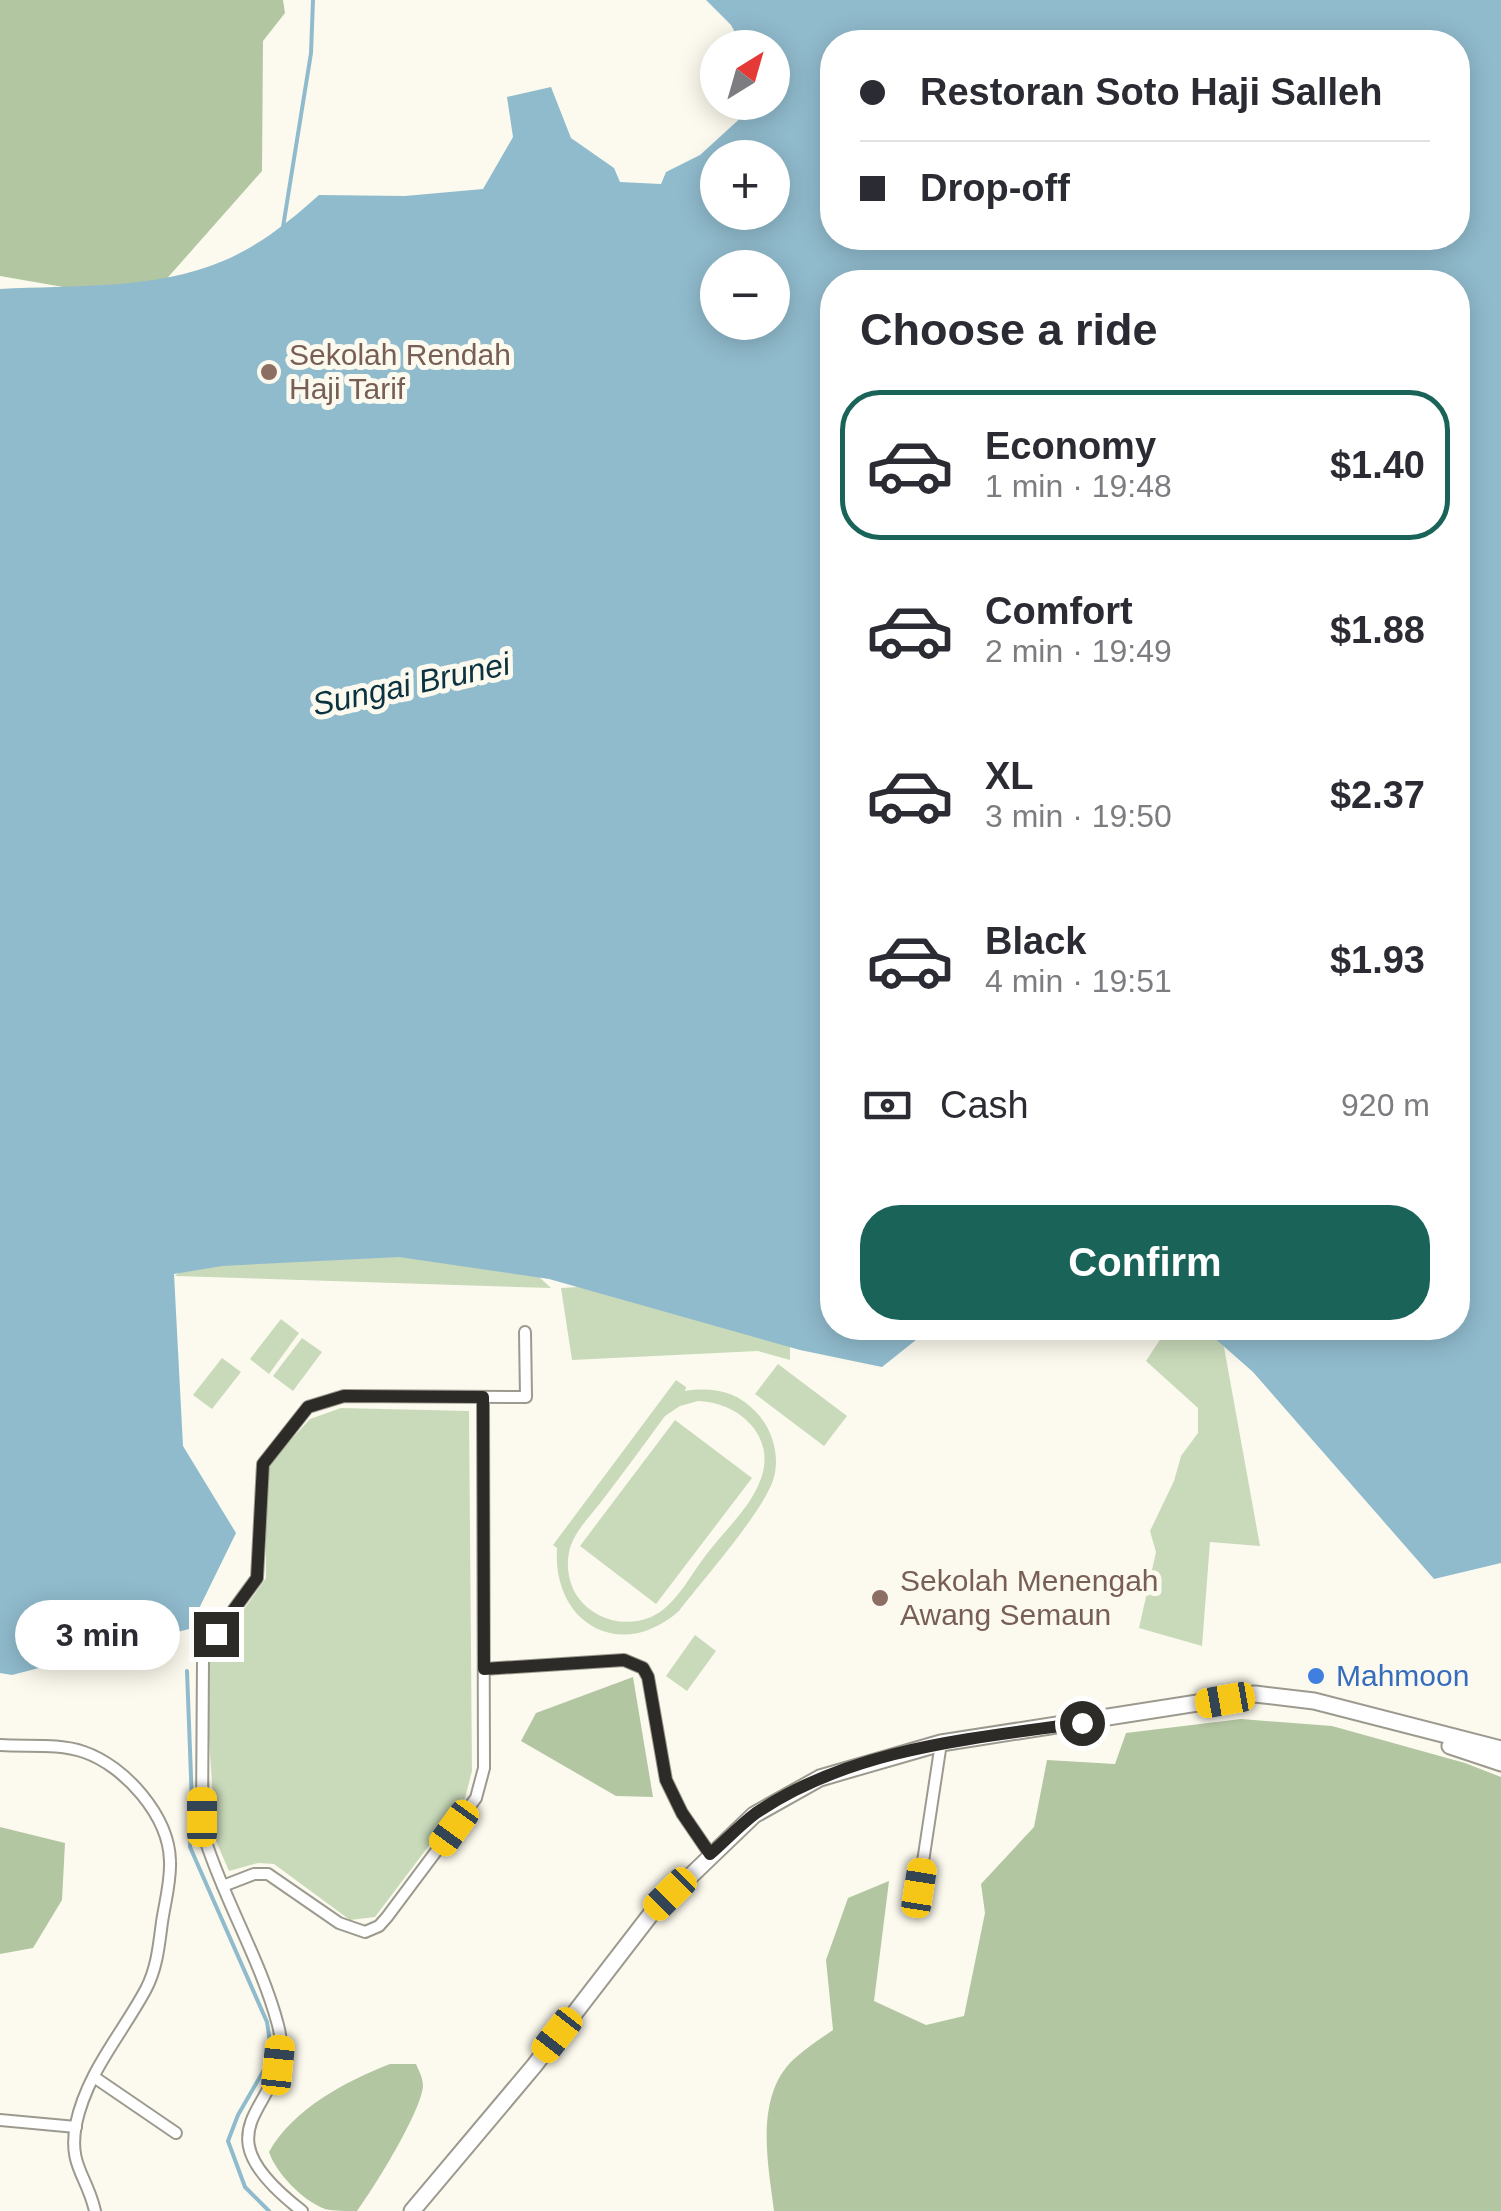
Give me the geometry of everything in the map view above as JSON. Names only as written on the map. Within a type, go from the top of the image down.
[{"type":"main road","points":[[412,2211],[523,2079],[651,1914],[754,1814],[820,1778],[941,1743],[1255,1694],[1284,1695],[1501,1749]]},
{"type":"main road","points":[[1284,1695],[1501,1763]]},
{"type":"street","points":[[302,2211],[261,2175],[250,2148],[252,2115],[278,2065],[279,2026],[205,1839],[201,1675],[208,1645],[257,1578],[263,1464],[308,1407],[330,1398],[526,1397],[525,1332]]},
{"type":"street","points":[[223,1886],[254,1874],[268,1874],[351,1930],[365,1932],[379,1926],[476,1798],[483,1782],[483,1397]]},
{"type":"street","points":[[484,1669],[624,1660],[643,1668],[648,1677],[666,1780],[682,1813],[710,1854]]},
{"type":"street","points":[[919,1888],[941,1743]]},
{"type":"street","points":[[0,1746],[49,1746],[83,1752],[107,1764],[137,1790],[158,1818],[166,1839],[170,1859],[156,1961],[148,1986],[103,2055],[83,2096],[76,2127],[73,2156],[96,2211]]},
{"type":"street","points":[[94,2077],[176,2133]]},
{"type":"street","points":[[0,2120],[76,2127]]},
{"type":"green space","points":[[0,0],[283,0],[285,13],[263,41],[262,171],[155,292],[121,297],[0,276]]},
{"type":"green space","points":[[302,1248],[524,1263],[551,1288],[175,1276],[198,1254]]},
{"type":"green space","points":[[561,1288],[790,1311],[790,1360],[758,1351],[572,1360]]},
{"type":"green space","points":[[281,1319],[299,1333],[269,1374],[250,1359]]},
{"type":"green space","points":[[302,1338],[322,1352],[293,1391],[273,1376]]},
{"type":"green space","points":[[1160,1340],[1223,1340],[1260,1546],[1210,1542],[1202,1646],[1139,1628],[1156,1552],[1150,1531],[1174,1481],[1181,1456],[1198,1433],[1198,1408],[1146,1361]]},
{"type":"green space","points":[[222,1358],[241,1372],[212,1409],[193,1395]]},
{"type":"green space","points":[[778,1364],[847,1416],[824,1446],[755,1394]]},
{"type":"green space","points":[[676,1380],[686,1387],[685,1391],[714,1390],[732,1395],[762,1418],[776,1460],[769,1491],[679,1611],[657,1626],[634,1634],[613,1634],[578,1615],[566,1597],[558,1574],[557,1548],[553,1545]],"holes":[[[698,1401],[740,1415],[759,1437],[764,1465],[756,1491],[668,1606],[651,1617],[630,1622],[601,1616],[584,1604],[571,1585],[568,1558],[574,1539],[665,1416]]]},
{"type":"green space","points":[[341,1408],[469,1411],[472,1771],[465,1798],[375,1917],[350,1920],[274,1864],[258,1863],[229,1871],[216,1841],[204,1666],[266,1578],[265,1468],[310,1419]]},
{"type":"green space","points":[[675,1420],[752,1478],[656,1604],[580,1546]]},
{"type":"green space","points":[[695,1635],[716,1651],[687,1691],[666,1676]]},
{"type":"green space","points":[[633,1677],[653,1797],[616,1796],[521,1741],[536,1713]]},
{"type":"green space","points":[[1241,1719],[1332,1726],[1465,1763],[1501,1777],[1501,2211],[774,2211],[767,2152],[773,2092],[781,2074],[799,2055],[833,2030],[826,1960],[848,1898],[889,1881],[874,2001],[926,2025],[964,2016],[985,1913],[981,1884],[1034,1827],[1047,1760],[1115,1764],[1126,1733]]},
{"type":"green space","points":[[0,1827],[65,1843],[62,1900],[33,1948],[0,1954]]},
{"type":"green space","points":[[390,2064],[416,2064],[422,2080],[420,2098],[406,2131],[357,2211],[329,2210],[317,2205],[284,2177],[269,2152],[292,2122],[322,2098]]},
{"type":"water","name":"Sungai Brunei","points":[[706,0],[1501,0],[1501,1563],[1434,1579],[1253,1372],[1217,1340],[1470,1340],[1470,270],[820,270],[820,1340],[916,1340],[882,1367],[800,1350],[549,1279],[399,1257],[222,1266],[174,1274],[183,1446],[236,1533],[189,1629],[12,1675],[0,1673],[0,289],[142,282],[197,270],[262,240],[319,195],[405,196],[483,189],[513,137],[507,97],[551,87],[571,138],[614,168],[620,182],[661,184],[666,172],[700,155],[700,230],[790,230],[790,140],[716,140],[738,120],[790,120],[790,30],[734,30]]},
{"type":"waterway","points":[[283,227],[311,53],[313,0]]},
{"type":"waterway","points":[[187,1671],[190,1847],[267,2022],[272,2056],[238,2115],[228,2141],[245,2187],[269,2211]]},
{"type":"place","name":"Sekolah Rendah Haji Tarif","points":[[269,372]]},
{"type":"place","name":"Sekolah Menengah Awang Semaun","points":[[880,1598]]},
{"type":"place","name":"Mahmoon","points":[[1316,1676]]},
{"type":"route","points":[[216,1634],[257,1578],[263,1464],[308,1407],[344,1396],[483,1397],[484,1669],[624,1660],[643,1668],[648,1677],[666,1780],[682,1813],[710,1854],[754,1814],[846,1768],[941,1743],[1082,1723]]}]
